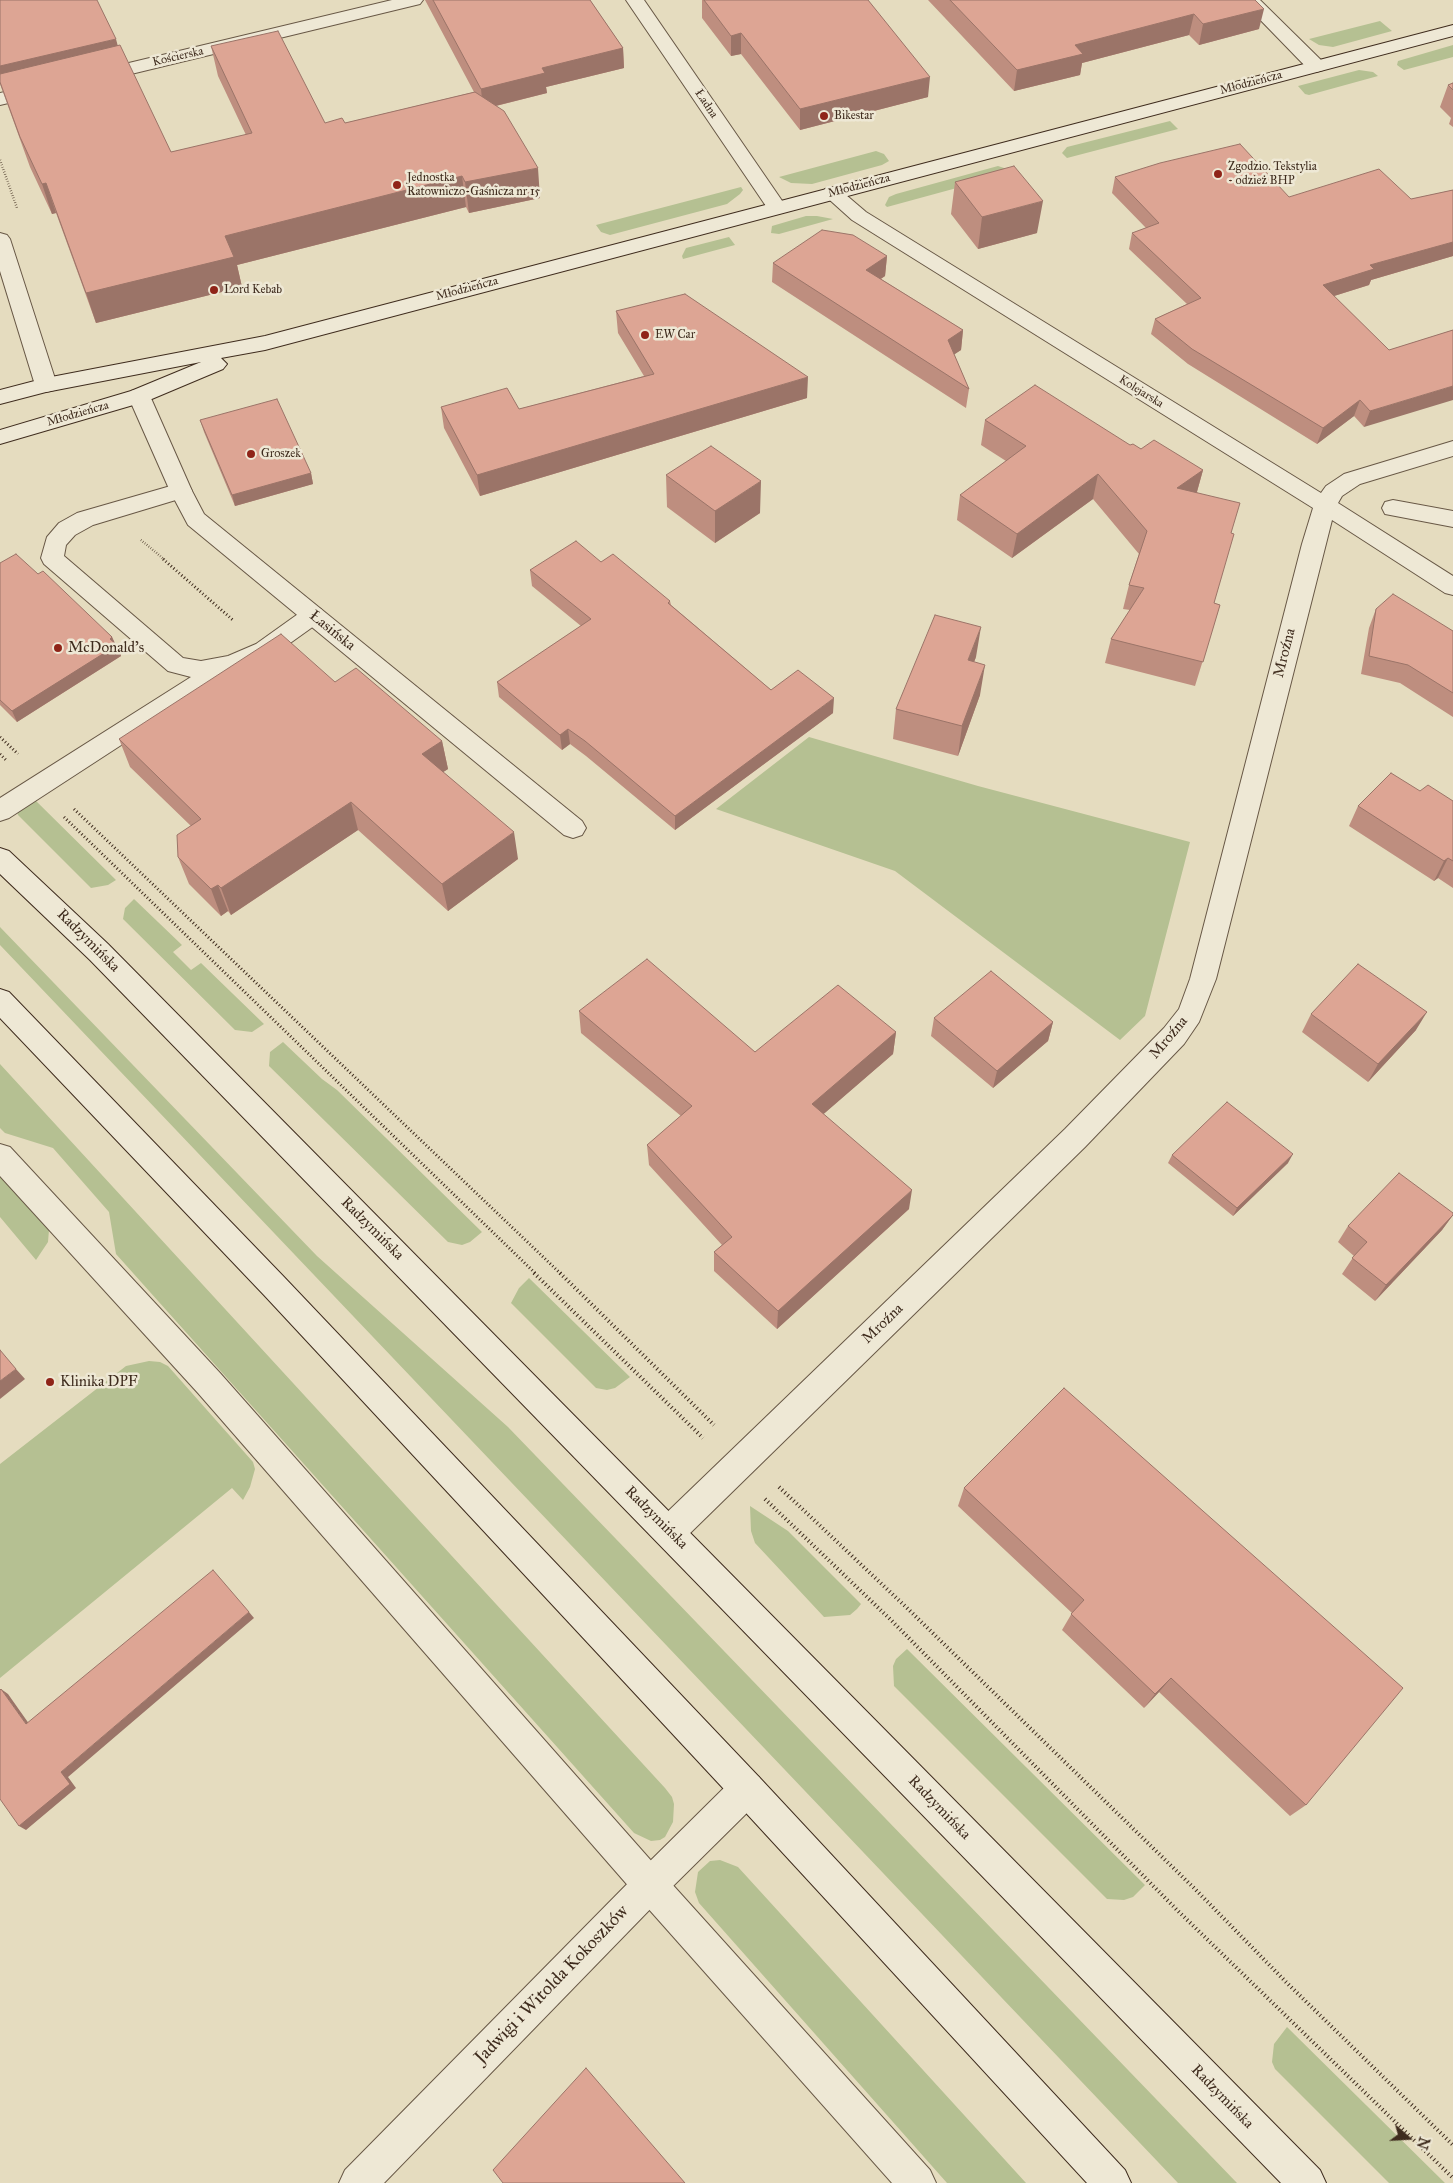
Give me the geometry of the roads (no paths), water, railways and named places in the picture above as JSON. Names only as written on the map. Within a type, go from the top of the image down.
[{"type":"street","name":"Kościerska","points":[[79,80],[414,0]]},
{"type":"street","name":"Ładna","points":[[636,0],[777,208]]},
{"type":"street","points":[[1250,0],[1316,66]]},
{"type":"street","name":"Młodzieńcza","points":[[0,397],[46,385],[266,343],[1453,30]]},
{"type":"street","points":[[0,99],[60,85]]},
{"type":"street","name":"Kolejarska","points":[[832,193],[859,216],[1274,476],[1325,505],[1453,587]]},
{"type":"street","points":[[0,239],[46,385]]},
{"type":"street","name":"Młodzieńcza","points":[[0,437],[139,396],[266,343]]},
{"type":"street","name":"Łasińska","points":[[139,396],[181,491],[196,519],[573,828]]},
{"type":"street","name":"Mroźna","points":[[670,1531],[1075,1138],[1174,1036],[1190,1014],[1203,979],[1325,505],[1334,491],[1352,479],[1453,448]]},
{"type":"street","points":[[181,491],[85,519],[67,529],[61,536],[56,543],[52,558],[176,665],[201,670],[232,664]]},
{"type":"street","points":[[1393,508],[1453,519]]},
{"type":"street","points":[[0,811],[232,664],[264,650],[313,615]]},
{"type":"street","name":"Radzymińska","points":[[0,858],[99,952],[670,1531],[1307,2183]]},
{"type":"street","points":[[0,1000],[280,1293],[747,1789],[1112,2183]]},
{"type":"street","points":[[0,1156],[209,1383],[650,1885],[917,2183]]},
{"type":"street","name":"Jadwigi i Witolda Kokoszków","points":[[358,2183],[650,1885],[747,1789]]},
{"type":"place","name":"Bikestar","points":[[824,116]]},
{"type":"place","name":"Zgodzio. Tekstylia - odzież BHP","points":[[1218,174]]},
{"type":"place","name":"Jednostka Ratowniczo-Gaśnicza nr 15","points":[[397,185]]},
{"type":"place","name":"Lord Kebab","points":[[214,290]]},
{"type":"place","name":"EW Car","points":[[645,335]]},
{"type":"place","name":"Groszek","points":[[251,454]]},
{"type":"place","name":"McDonald's","points":[[58,648]]},
{"type":"place","name":"Klinika DPF","points":[[50,1382]]}]
